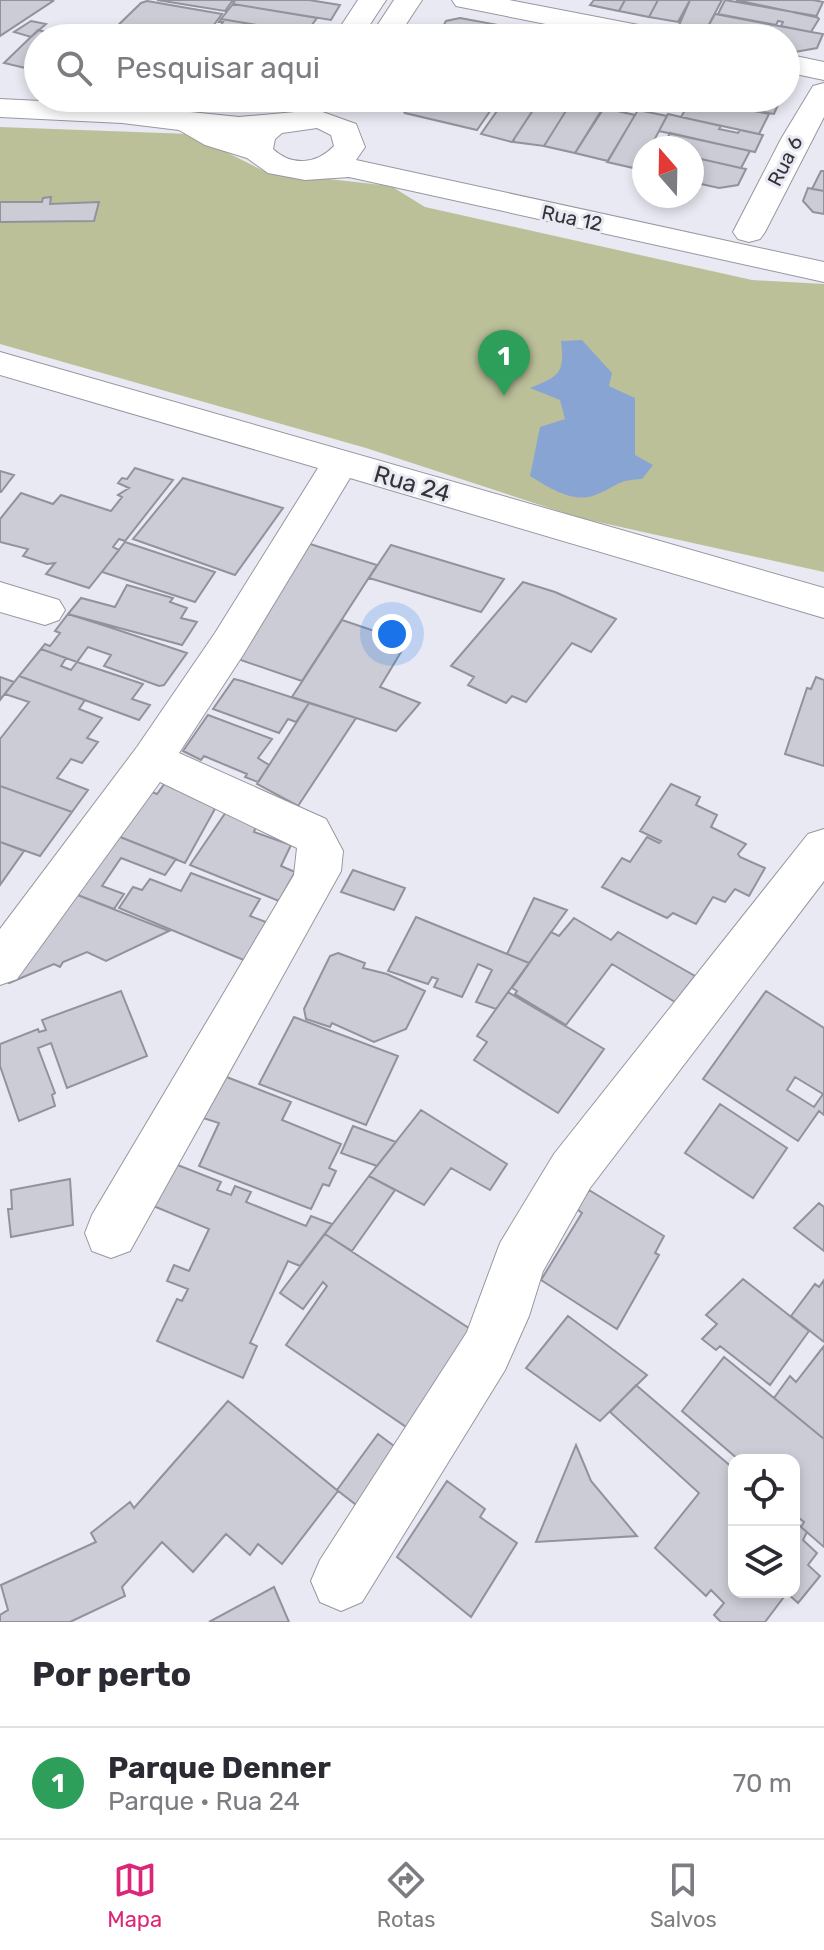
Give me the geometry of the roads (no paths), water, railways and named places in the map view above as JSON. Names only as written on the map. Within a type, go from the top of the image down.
[{"type":"street","points":[[356,24],[372,0]]},
{"type":"street","points":[[392,24],[408,0]]},
{"type":"street","points":[[466,0],[588,24]]},
{"type":"street","points":[[800,66],[824,71]]},
{"type":"street","name":"Rua 6","points":[[749,232],[796,139],[824,92]]},
{"type":"street","points":[[0,108],[24,109]]},
{"type":"street","points":[[92,112],[230,126],[283,123]]},
{"type":"street","points":[[321,168],[345,155],[350,147],[343,120]]},
{"type":"street","name":"Rua 12","points":[[824,247],[402,155],[343,120],[283,123],[264,160],[289,170],[349,168],[824,272]]},
{"type":"street","name":"Rua 24","points":[[0,363],[824,603]]},
{"type":"street","points":[[0,965],[152,759],[229,644],[340,463]]},
{"type":"street","points":[[0,597],[45,610]]},
{"type":"street","points":[[111,1233],[312,885],[321,862],[321,849],[310,832],[152,759]]},
{"type":"street","points":[[341,1581],[486,1351],[502,1316],[519,1261],[572,1171],[824,847]]},
{"type":"water","points":[[582,340],[612,373],[609,386],[635,398],[635,455],[653,465],[642,479],[626,481],[587,497],[561,493],[530,476],[540,427],[565,419],[560,400],[530,388],[558,372],[562,361],[561,341]]},
{"type":"place","name":"Parque Denner","points":[[504,396]]}]
